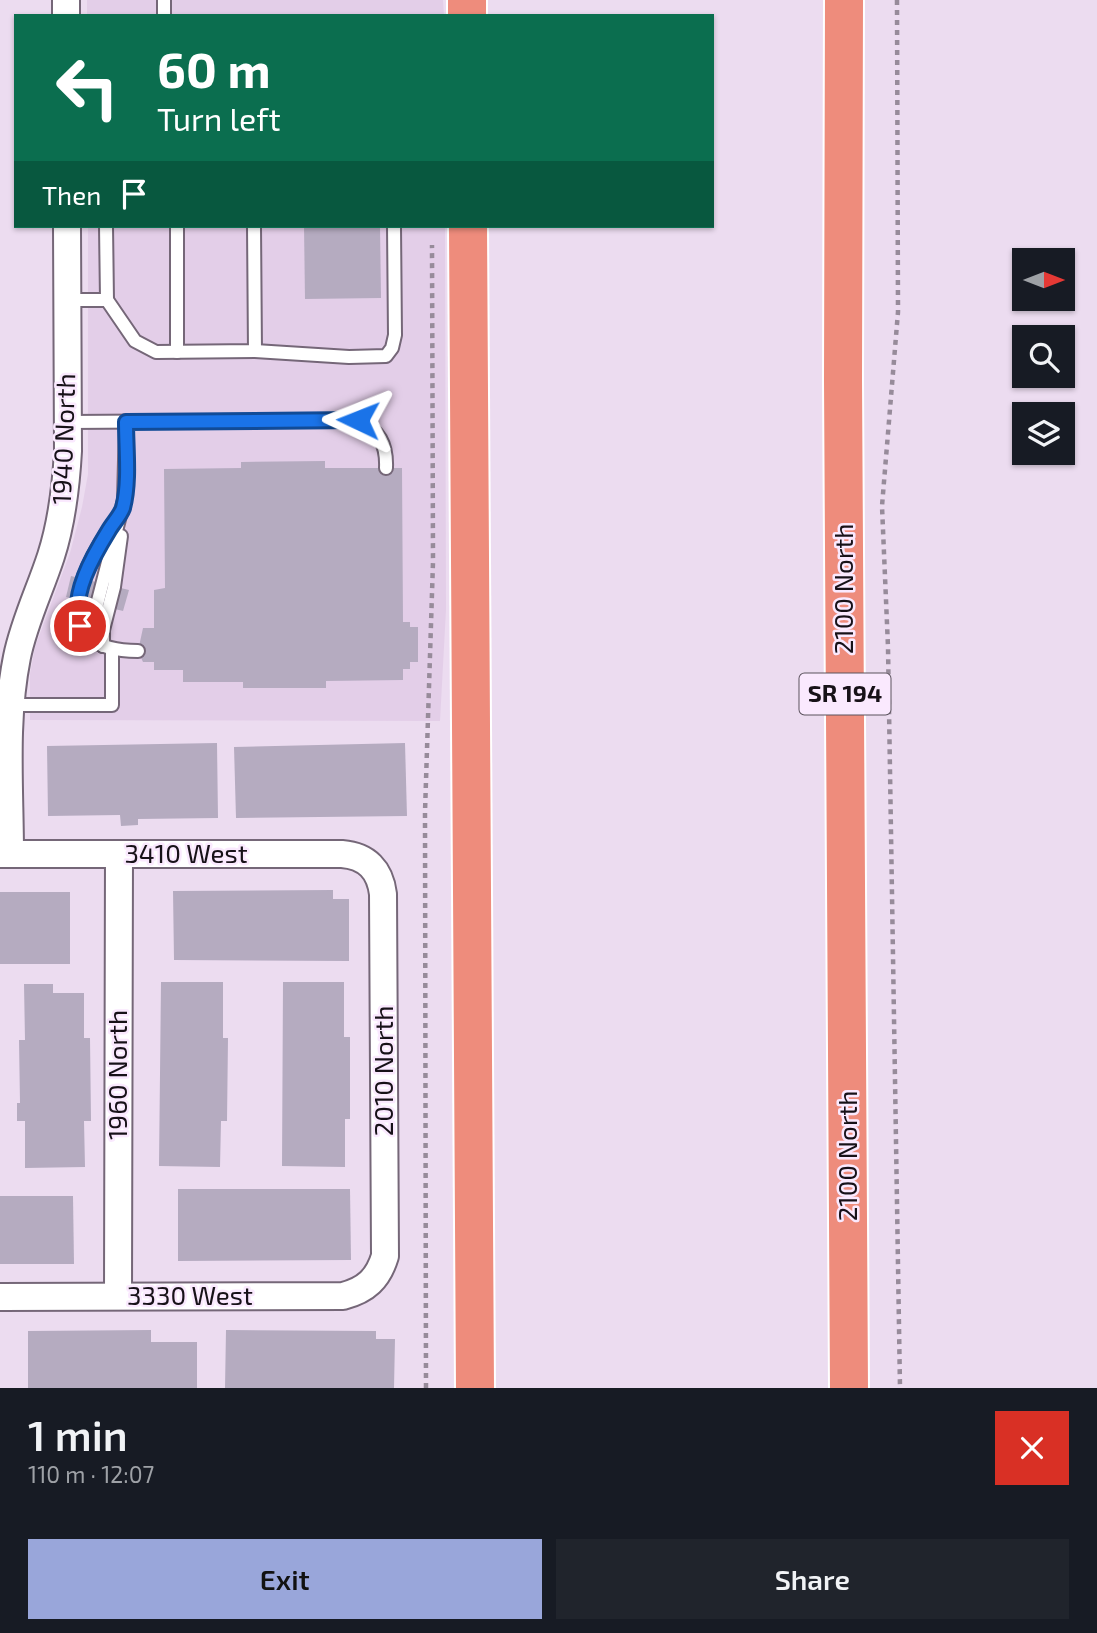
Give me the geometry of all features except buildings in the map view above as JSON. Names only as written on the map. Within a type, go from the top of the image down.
[{"type":"highway","points":[[834,0],[844,39]]},
{"type":"highway","name":"2100 North","points":[[844,0],[843,394],[849,1388]]},
{"type":"highway","points":[[468,228],[475,1388]]},
{"type":"street","name":"1940 North","points":[[5,854],[10,705],[18,654],[52,554],[66,485],[67,228]]},
{"type":"street","name":"3410 West","points":[[5,854],[342,854],[361,858],[370,864]]},
{"type":"street","name":"1960 North","points":[[118,1296],[119,854]]},
{"type":"street","name":"2010 North","points":[[370,864],[377,872],[383,894],[385,1256],[374,1279]]},
{"type":"street","name":"3330 West","points":[[0,1297],[343,1296],[365,1287],[374,1279]]},
{"type":"lane","points":[[106,228],[107,300],[135,341],[156,352],[255,351],[349,357],[386,356],[392,348],[395,335],[394,228]]},
{"type":"lane","points":[[177,228],[177,352]]},
{"type":"lane","points":[[254,228],[255,351]]},
{"type":"lane","points":[[67,300],[107,300]]},
{"type":"lane","points":[[68,422],[358,420],[368,425],[382,441],[386,468]]},
{"type":"lane","points":[[10,705],[112,705],[105,623],[118,570],[126,487],[126,422]]},
{"type":"lane","points":[[122,511],[92,562],[77,607],[77,617],[85,635],[107,648],[138,651]]},
{"type":"path","points":[[897,0],[898,312],[882,506],[888,661],[900,1388]]},
{"type":"path","points":[[426,1388],[425,813],[433,562],[432,239]]},
{"type":"shaded area","points":[[87,0],[443,0],[444,14],[87,14]]},
{"type":"shaded area","points":[[88,228],[445,228],[446,610],[440,721],[30,720],[30,674],[35,647],[70,553],[88,474]]},
{"type":"route","points":[[80,626],[77,607],[85,579],[100,545],[122,511],[126,487],[126,422],[358,420]]}]
